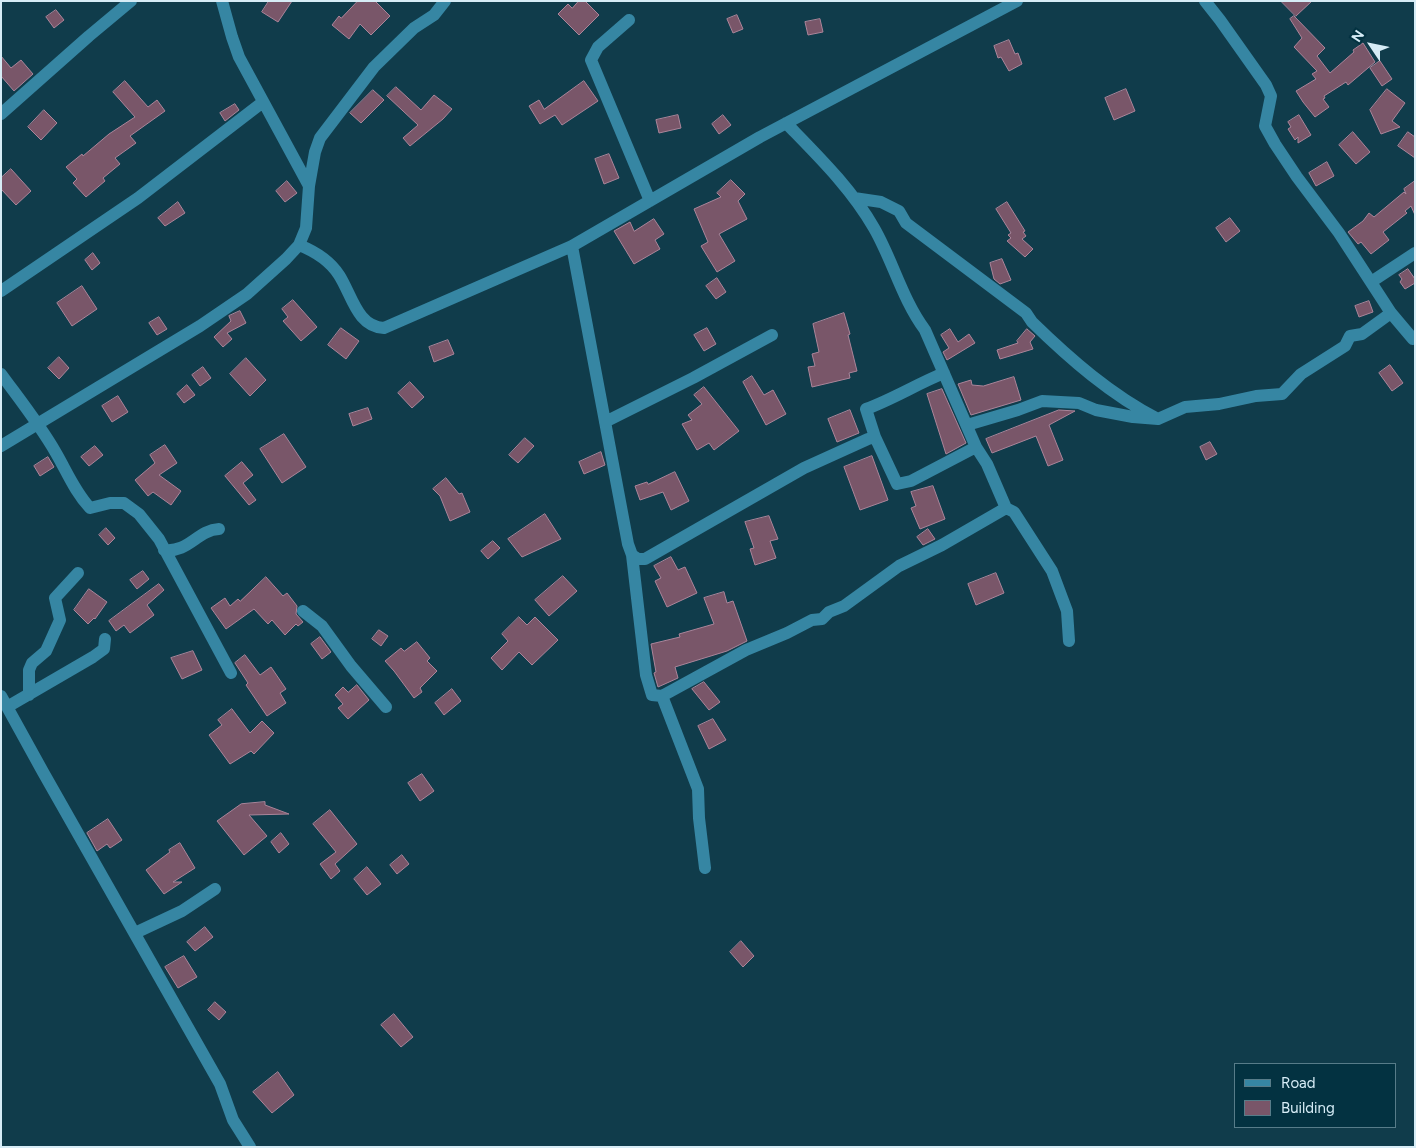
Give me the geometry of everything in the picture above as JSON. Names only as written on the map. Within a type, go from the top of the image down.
[{"type":"street","points":[[1,114],[131,1]]},
{"type":"street","points":[[1,446],[192,331],[247,294],[299,246],[306,228],[314,152],[320,138],[330,122],[374,67],[414,28],[434,15],[445,1]]},
{"type":"street","points":[[299,246],[317,254],[338,274],[359,313],[366,322],[375,328],[384,328],[572,246],[786,123],[1017,1]]},
{"type":"street","points":[[1205,1],[1266,85],[1271,96],[1265,126],[1275,144],[1339,233],[1391,313],[1412,339]]},
{"type":"street","points":[[227,4],[232,37],[239,57],[309,186]]},
{"type":"street","points":[[629,20],[598,47],[591,60],[650,201]]},
{"type":"street","points":[[1,291],[138,198],[263,102]]},
{"type":"street","points":[[786,123],[836,173],[875,229],[1006,508],[1014,512],[1052,571],[1067,611],[1069,641]]},
{"type":"street","points":[[854,198],[881,202],[899,211],[906,223],[1026,313],[1032,322],[1083,369],[1135,407],[1158,419]]},
{"type":"street","points":[[572,246],[628,544],[632,555],[646,675],[652,695],[662,696],[746,650],[812,620],[822,619],[829,612],[844,606],[899,566],[976,527],[1006,508]]},
{"type":"street","points":[[1371,282],[1415,253]]},
{"type":"street","points":[[967,425],[1042,401],[1078,403],[1096,410],[1133,417],[1158,419],[1185,407],[1219,404],[1256,396],[1282,394],[1301,374],[1345,346],[1350,336],[1362,334],[1391,313]]},
{"type":"street","points":[[605,422],[693,378],[772,335]]},
{"type":"street","points":[[944,373],[886,402],[866,409],[875,438],[897,484],[911,480],[976,447]]},
{"type":"street","points":[[1,374],[38,424],[79,497],[90,508],[110,503],[124,503],[139,514],[159,539],[231,673]]},
{"type":"street","points":[[632,555],[638,559],[644,559],[804,468],[875,438]]},
{"type":"street","points":[[164,550],[174,551],[182,548],[212,530],[219,529]]},
{"type":"street","points":[[29,695],[29,670],[32,663],[46,652],[60,620],[55,598],[78,573]]},
{"type":"street","points":[[303,611],[322,626],[351,666],[386,708]]},
{"type":"street","points":[[105,639],[104,649],[94,656],[29,695],[4,701],[220,1084],[233,1120],[250,1147]]},
{"type":"street","points":[[662,696],[698,789],[699,818],[705,868]]},
{"type":"street","points":[[135,933],[182,912],[215,890]]},
{"type":"building","points":[[269,1],[292,1],[278,22],[262,12]]},
{"type":"building","points":[[358,1],[375,1],[390,16],[371,35],[360,24],[349,39],[332,25],[339,16],[341,18]]},
{"type":"building","points":[[579,1],[585,1],[599,15],[579,35],[558,14],[568,4],[572,8]]},
{"type":"building","points":[[1281,1],[1312,1],[1296,16]]},
{"type":"building","points":[[56,10],[64,20],[54,28],[46,17]]},
{"type":"building","points":[[737,15],[743,29],[733,33],[727,19]]},
{"type":"building","points":[[1294,16],[1325,48],[1317,56],[1330,73],[1354,52],[1353,50],[1363,43],[1375,62],[1348,85],[1346,82],[1324,96],[1325,98],[1323,99],[1329,107],[1315,117],[1296,91],[1316,79],[1312,74],[1317,71],[1294,47],[1302,38],[1290,19]]},
{"type":"building","points":[[820,19],[823,32],[808,35],[805,22]]},
{"type":"building","points":[[1009,40],[1015,54],[1018,53],[1022,64],[1009,71],[1001,57],[998,58],[994,46]]},
{"type":"building","points":[[1,56],[11,68],[21,60],[33,74],[14,91],[1,76]]},
{"type":"building","points":[[1380,61],[1392,79],[1382,86],[1370,68]]},
{"type":"building","points":[[125,81],[148,107],[157,100],[165,111],[130,136],[136,143],[115,158],[120,164],[103,178],[105,181],[86,197],[73,183],[77,179],[66,167],[135,117],[113,92]]},
{"type":"building","points":[[584,81],[598,101],[562,125],[555,115],[540,124],[529,106],[539,100],[544,109]]},
{"type":"building","points":[[396,87],[421,110],[434,95],[452,109],[443,119],[410,146],[403,138],[418,125],[387,96]]},
{"type":"building","points":[[1126,89],[1135,111],[1114,120],[1105,98]]},
{"type":"building","points":[[1387,89],[1405,103],[1392,121],[1400,127],[1381,134],[1370,110]]},
{"type":"building","points":[[373,90],[384,100],[361,123],[350,113]]},
{"type":"building","points":[[235,104],[239,110],[225,121],[220,113]]},
{"type":"building","points":[[44,110],[57,123],[41,140],[28,127]]},
{"type":"building","points":[[678,115],[681,128],[659,133],[656,120]]},
{"type":"building","points":[[723,115],[731,125],[719,134],[712,124]]},
{"type":"building","points":[[1299,115],[1311,135],[1298,143],[1298,137],[1295,140],[1288,129],[1291,127],[1288,122]]},
{"type":"building","points":[[1353,132],[1370,152],[1356,164],[1339,145]]},
{"type":"building","points":[[1408,132],[1415,137],[1415,158],[1398,146]]},
{"type":"building","points":[[609,154],[619,178],[604,184],[595,159]]},
{"type":"building","points":[[1327,162],[1334,176],[1316,186],[1309,173]]},
{"type":"building","points":[[11,169],[31,191],[16,205],[1,189],[1,178]]},
{"type":"building","points":[[731,180],[745,194],[738,201],[747,219],[719,234],[735,261],[717,272],[701,246],[708,242],[694,209],[721,197],[717,193]]},
{"type":"building","points":[[287,181],[297,193],[285,202],[276,191]]},
{"type":"building","points":[[1415,181],[1415,215],[1411,206],[1405,211],[1407,213],[1383,232],[1389,240],[1371,254],[1361,242],[1358,244],[1348,232],[1363,221],[1369,213],[1374,217],[1404,192],[1406,194],[1404,189]]},
{"type":"building","points":[[178,202],[185,213],[165,226],[158,218]]},
{"type":"building","points":[[1007,202],[1025,231],[1023,232],[1026,236],[1022,239],[1033,249],[1025,257],[1007,241],[1011,238],[1008,235],[1011,233],[996,209]]},
{"type":"building","points":[[1230,218],[1240,231],[1226,242],[1216,228]]},
{"type":"building","points":[[654,219],[664,234],[655,240],[660,249],[634,264],[614,231],[630,222],[634,231]]},
{"type":"building","points":[[93,253],[100,263],[92,270],[85,260]]},
{"type":"building","points":[[1002,259],[1011,280],[1000,284],[994,279],[990,263]]},
{"type":"building","points":[[1408,269],[1415,279],[1415,283],[1405,289],[1400,282],[1402,279],[1399,275]]},
{"type":"building","points":[[717,278],[726,292],[716,299],[706,286]]},
{"type":"building","points":[[82,286],[97,309],[72,326],[57,303]]},
{"type":"building","points":[[293,300],[317,327],[301,341],[283,321],[288,317],[282,309]]},
{"type":"building","points":[[1369,301],[1373,312],[1359,317],[1355,306]]},
{"type":"building","points":[[240,311],[246,323],[227,333],[232,339],[223,347],[214,337],[231,321],[229,316]]},
{"type":"building","points":[[844,313],[857,371],[849,373],[850,378],[812,387],[808,367],[815,366],[812,354],[819,352],[813,324]]},
{"type":"building","points":[[159,317],[167,329],[157,335],[149,323]]},
{"type":"building","points":[[341,328],[359,341],[346,359],[328,345]]},
{"type":"building","points":[[707,328],[716,344],[704,351],[694,335]]},
{"type":"building","points":[[950,329],[958,342],[969,334],[975,343],[947,360],[943,352],[949,348],[941,335]]},
{"type":"building","points":[[1027,329],[1035,336],[1030,342],[1033,349],[1000,359],[997,350],[1018,343],[1017,341]]},
{"type":"building","points":[[448,340],[454,354],[434,362],[429,347]]},
{"type":"building","points":[[59,357],[69,368],[59,379],[48,368]]},
{"type":"building","points":[[246,358],[266,380],[250,396],[230,374]]},
{"type":"building","points":[[1390,365],[1403,383],[1392,391],[1379,373]]},
{"type":"building","points":[[203,367],[211,378],[200,386],[192,375]]},
{"type":"building","points":[[752,376],[764,395],[773,390],[786,414],[766,425],[743,382]]},
{"type":"building","points":[[1014,377],[1021,400],[971,415],[958,384],[971,380],[972,385],[983,386]]},
{"type":"building","points":[[410,382],[424,397],[412,408],[398,393]]},
{"type":"building","points":[[187,385],[195,395],[184,403],[177,394]]},
{"type":"building","points":[[704,387],[739,431],[714,450],[709,443],[697,450],[682,424],[692,420],[688,415],[702,404],[694,395]]},
{"type":"building","points":[[942,389],[966,443],[946,454],[927,394]]},
{"type":"building","points":[[118,396],[128,412],[112,422],[102,406]]},
{"type":"building","points":[[368,408],[372,419],[353,426],[349,414]]},
{"type":"building","points":[[850,410],[859,433],[837,442],[828,419]]},
{"type":"building","points":[[1059,410],[1075,411],[1049,425],[1063,460],[1048,466],[1036,436],[992,453],[986,439]]},
{"type":"building","points":[[284,434],[306,467],[282,483],[260,449]]},
{"type":"building","points":[[525,438],[534,446],[518,463],[509,455]]},
{"type":"building","points":[[1210,442],[1217,454],[1206,460],[1200,447]]},
{"type":"building","points":[[165,445],[177,463],[159,475],[181,491],[171,505],[153,492],[148,496],[135,480],[155,463],[150,455]]},
{"type":"building","points":[[95,446],[103,455],[89,466],[81,457]]},
{"type":"building","points":[[601,452],[605,465],[584,474],[579,462]]},
{"type":"building","points":[[872,456],[888,500],[860,510],[844,467]]},
{"type":"building","points":[[48,457],[54,467],[40,476],[34,466]]},
{"type":"building","points":[[242,462],[253,475],[243,483],[256,500],[249,505],[225,476]]},
{"type":"building","points":[[675,472],[689,501],[671,510],[663,492],[640,500],[635,486],[647,482],[648,484]]},
{"type":"building","points":[[446,478],[459,494],[462,493],[470,512],[450,521],[440,496],[433,489]]},
{"type":"building","points":[[933,486],[945,519],[920,529],[911,508],[916,506],[911,492]]},
{"type":"building","points":[[545,514],[561,539],[522,557],[508,539]]},
{"type":"building","points":[[769,516],[778,539],[770,541],[776,558],[755,565],[750,549],[754,548],[745,522]]},
{"type":"building","points":[[106,528],[115,538],[108,545],[99,535]]},
{"type":"building","points":[[928,529],[935,539],[923,545],[917,537]]},
{"type":"building","points":[[493,541],[500,548],[488,559],[481,551]]},
{"type":"building","points":[[671,557],[678,570],[685,567],[697,593],[667,607],[655,581],[661,578],[654,566]]},
{"type":"building","points":[[143,571],[149,579],[137,589],[130,580]]},
{"type":"building","points":[[996,573],[1004,593],[976,605],[968,584]]},
{"type":"building","points":[[563,576],[577,591],[549,616],[535,600]]},
{"type":"building","points":[[266,577],[283,596],[287,593],[297,606],[296,614],[303,622],[298,626],[296,624],[285,635],[272,620],[268,624],[254,609],[226,629],[211,608],[225,598],[230,606],[238,599],[240,601]]},
{"type":"building","points":[[159,584],[164,590],[147,605],[154,615],[130,633],[124,625],[116,631],[109,621]]},
{"type":"building","points":[[89,589],[107,602],[95,619],[88,624],[74,610]]},
{"type":"building","points":[[724,592],[727,603],[733,601],[747,641],[727,651],[675,667],[678,678],[658,687],[654,673],[656,672],[651,644],[680,637],[679,634],[714,624],[704,598]]},
{"type":"building","points":[[519,617],[527,625],[535,617],[558,640],[532,665],[519,652],[502,670],[491,658],[508,641],[502,634]]},
{"type":"building","points":[[379,630],[388,636],[381,646],[372,639]]},
{"type":"building","points":[[320,637],[331,652],[322,659],[311,644]]},
{"type":"building","points":[[417,642],[430,658],[427,661],[437,671],[420,688],[422,692],[414,698],[385,661],[401,648],[404,651]]},
{"type":"building","points":[[193,651],[202,670],[182,679],[171,658]]},
{"type":"building","points":[[245,655],[260,675],[271,667],[286,689],[280,693],[286,703],[267,716],[246,685],[248,683],[235,663]]},
{"type":"building","points":[[704,682],[720,702],[709,710],[692,689]]},
{"type":"building","points":[[357,685],[369,700],[348,719],[338,708],[343,704],[335,695],[343,687],[348,692]]},
{"type":"building","points":[[452,689],[461,701],[444,715],[435,703]]},
{"type":"building","points":[[232,709],[250,733],[262,721],[274,733],[254,754],[251,751],[230,764],[209,735],[222,725],[218,720]]},
{"type":"building","points":[[713,719],[726,740],[709,749],[698,726]]},
{"type":"building","points":[[422,774],[434,791],[420,801],[408,783]]},
{"type":"building","points":[[265,802],[265,805],[289,814],[249,815],[267,836],[244,855],[217,821],[241,804]]},
{"type":"building","points":[[330,810],[357,844],[335,864],[340,871],[331,879],[320,864],[336,852],[313,824]]},
{"type":"building","points":[[108,819],[122,840],[110,848],[107,844],[97,851],[87,833]]},
{"type":"building","points":[[281,833],[289,844],[279,853],[271,842]]},
{"type":"building","points":[[180,843],[195,868],[173,882],[182,882],[164,894],[146,870]]},
{"type":"building","points":[[402,855],[409,864],[397,874],[390,865]]},
{"type":"building","points":[[367,867],[381,884],[367,895],[354,879]]},
{"type":"building","points":[[205,927],[213,937],[195,951],[187,942]]},
{"type":"building","points":[[741,941],[754,956],[743,967],[730,952]]},
{"type":"building","points":[[184,956],[197,977],[178,988],[165,967]]},
{"type":"building","points":[[215,1002],[226,1012],[219,1020],[208,1010]]},
{"type":"building","points":[[394,1014],[413,1037],[401,1047],[381,1025]]},
{"type":"building","points":[[278,1072],[294,1095],[272,1113],[253,1092]]}]
